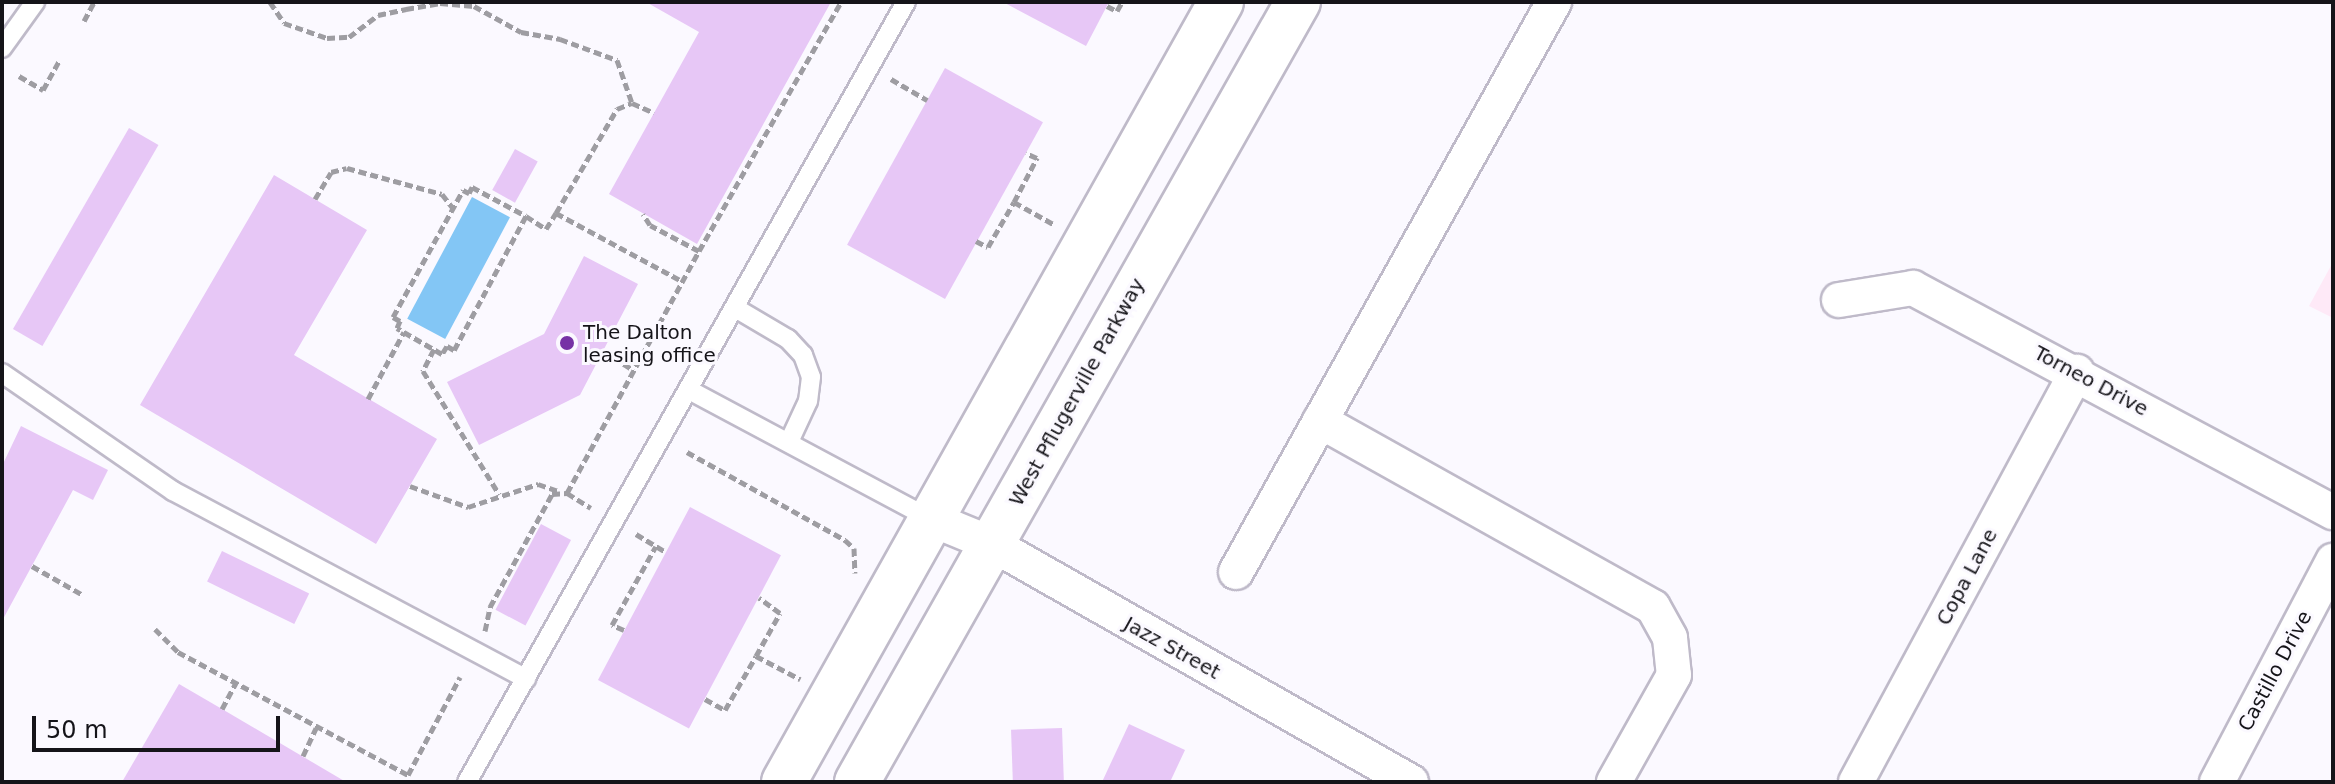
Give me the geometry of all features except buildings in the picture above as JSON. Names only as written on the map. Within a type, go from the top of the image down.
[{"type":"main road","points":[[784,782],[1221,2]]},
{"type":"main road","name":"West Pflugerville Parkway","points":[[857,782],[1298,2]]},
{"type":"street","points":[[1236,572],[1554,2]]},
{"type":"street","name":"Torneo Drive","points":[[1839,300],[1913,288],[2077,372],[2333,512]]},
{"type":"street","name":"Copa Lane","points":[[1856,782],[2077,372]]},
{"type":"street","points":[[1320,421],[1653,607],[1670,638],[1674,675],[1614,782]]},
{"type":"street","name":"Jazz Street","points":[[931,519],[992,544],[1411,782]]},
{"type":"street","name":"Castillo Drive","points":[[2217,782],[2333,561]]},
{"type":"lane","points":[[2,48],[35,2]]},
{"type":"lane","points":[[467,782],[691,391],[906,2]]},
{"type":"lane","points":[[737,309],[788,339],[803,355],[811,377],[808,401],[789,442]]},
{"type":"lane","points":[[2,373],[173,491],[526,679]]},
{"type":"lane","points":[[691,391],[931,519]]},
{"type":"path","points":[[84,21],[94,2]]},
{"type":"path","points":[[270,2],[284,23],[327,38],[349,37],[378,15],[440,3],[474,6],[521,32],[560,39],[617,60],[632,103]]},
{"type":"path","points":[[567,493],[682,281],[841,2]]},
{"type":"path","points":[[1107,6],[1117,11],[1122,2]]},
{"type":"path","points":[[19,76],[43,90],[59,61]]},
{"type":"path","points":[[887,77],[927,100]]},
{"type":"path","points":[[526,216],[454,350],[447,346],[442,354],[404,332],[393,317],[463,190],[469,193],[472,187],[526,216],[546,229],[617,109],[632,103],[654,113]]},
{"type":"path","points":[[976,241],[988,247],[1014,202],[1037,158],[1026,153]]},
{"type":"path","points":[[315,199],[331,172],[347,168],[442,194],[453,208]]},
{"type":"path","points":[[1014,202],[1059,227]]},
{"type":"path","points":[[556,213],[682,281]]},
{"type":"path","points":[[643,214],[650,225],[699,251]]},
{"type":"path","points":[[368,399],[404,332]]},
{"type":"path","points":[[434,349],[423,371],[499,494]]},
{"type":"path","points":[[603,351],[634,370]]},
{"type":"path","points":[[687,452],[845,540],[854,548],[857,563],[852,589]]},
{"type":"path","points":[[410,486],[468,507],[499,494],[538,484],[567,493],[591,508]]},
{"type":"path","points":[[483,635],[490,607],[552,494],[559,491]]},
{"type":"path","points":[[631,532],[666,552]]},
{"type":"path","points":[[624,630],[612,625],[656,546]]},
{"type":"path","points":[[32,566],[83,595]]},
{"type":"path","points":[[705,699],[725,710],[780,613],[759,598]]},
{"type":"path","points":[[155,629],[178,652],[316,728],[357,744],[408,775],[460,677]]},
{"type":"path","points":[[756,656],[805,681]]},
{"type":"path","points":[[222,709],[236,683]]},
{"type":"path","points":[[303,756],[316,728]]},
{"type":"shaded area","points":[[2333,262],[2333,318],[2309,306]]},
{"type":"water","points":[[472,197],[510,217],[445,339],[407,319]]},
{"type":"place","name":"The Dalton leasing office","points":[[567,343]]}]
